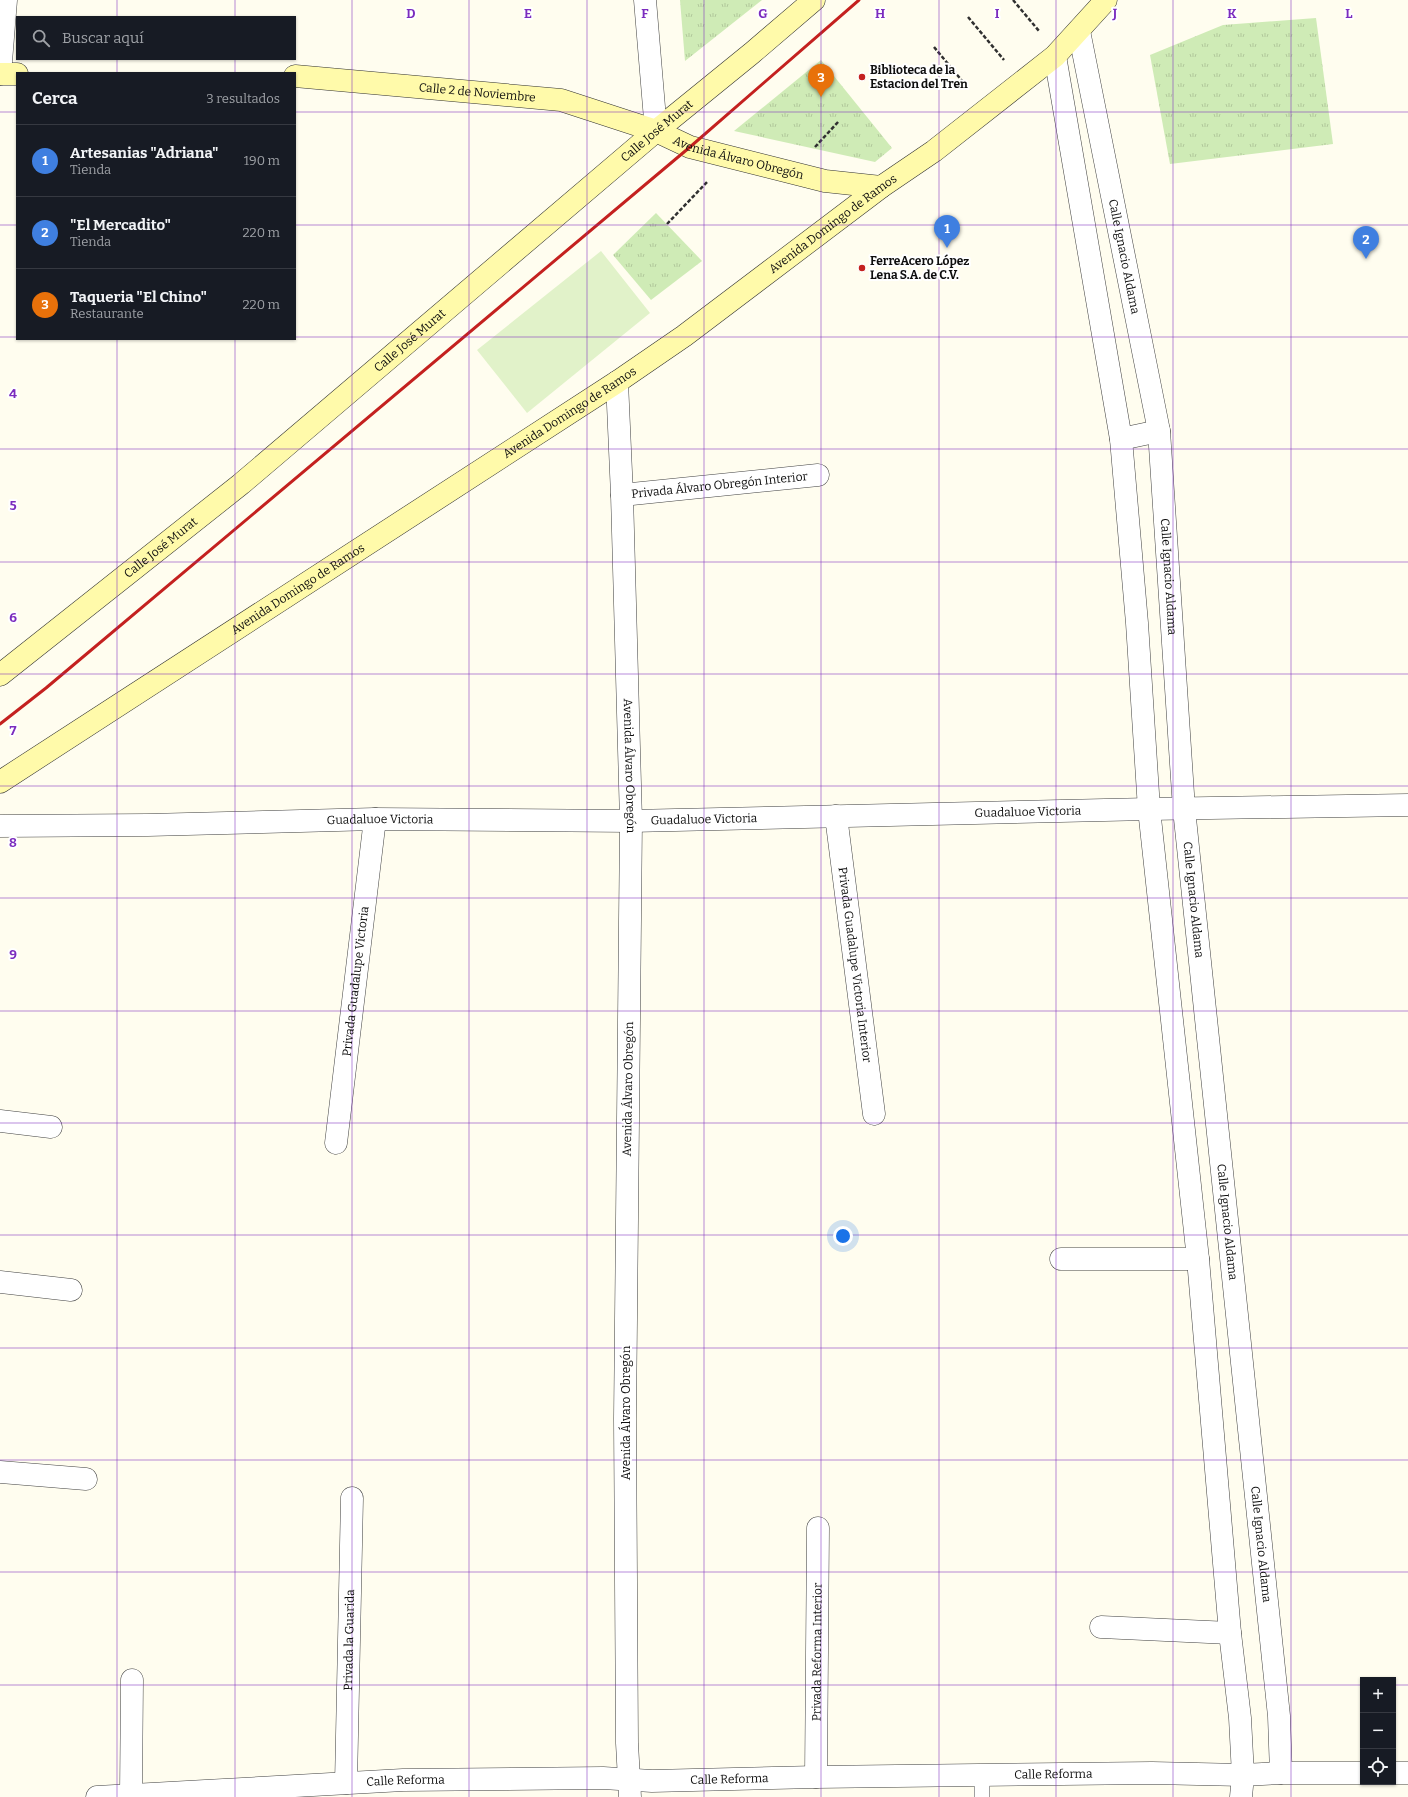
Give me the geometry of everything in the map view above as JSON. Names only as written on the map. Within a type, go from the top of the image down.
[{"type":"street","points":[[6,0],[0,74],[16,74]]},
{"type":"street","points":[[645,0],[656,131]]},
{"type":"street","name":"Calle José Murat","points":[[0,676],[242,484],[656,131],[752,53],[814,0]]},
{"type":"street","name":"Avenida Domingo de Ramos","points":[[0,782],[617,382],[684,336],[881,187],[934,151],[1055,56],[1106,0]]},
{"type":"street","name":"Calle Ignacio Aldama","points":[[1079,31],[1158,431],[1184,809],[1279,1716],[1281,1773]]},
{"type":"street","points":[[1055,56],[1121,439],[1137,623],[1150,809],[1198,1259],[1230,1633],[1240,1718],[1243,1775],[1241,1797]]},
{"type":"street","name":"Calle 2 de Noviembre","points":[[296,76],[561,100],[656,131]]},
{"type":"street","name":"Avenida Álvaro Obregón","points":[[656,131],[690,147],[731,158],[825,181],[881,187]]},
{"type":"street","name":"Avenida Álvaro Obregón","points":[[617,382],[622,495],[631,821],[625,1411],[627,1743],[630,1789]]},
{"type":"street","points":[[1121,439],[1158,431]]},
{"type":"street","name":"Privada Álvaro Obregón Interior","points":[[622,495],[818,475]]},
{"type":"street","name":"Guadaluoe Victoria","points":[[0,826],[148,825],[375,819],[631,821],[1150,809],[1408,805]]},
{"type":"street","name":"Privada Guadalupe Victoria Interior","points":[[836,816],[874,1114]]},
{"type":"street","name":"Privada Guadalupe Victoria","points":[[336,1143],[375,819]]},
{"type":"street","points":[[0,1120],[51,1127]]},
{"type":"street","points":[[1061,1259],[1198,1259]]},
{"type":"street","points":[[0,1282],[71,1290]]},
{"type":"street","points":[[1201,1295],[1235,1292]]},
{"type":"street","points":[[0,1472],[86,1479]]},
{"type":"street","name":"Privada la Guarida","points":[[346,1783],[352,1498]]},
{"type":"street","name":"Privada Reforma Interior","points":[[816,1777],[818,1528]]},
{"type":"street","points":[[1101,1626],[1230,1633]]},
{"type":"street","points":[[131,1795],[132,1680]]},
{"type":"street","name":"Calle Reforma","points":[[97,1797],[308,1791],[346,1783],[403,1780],[603,1778],[630,1789],[816,1777],[1152,1772],[1243,1775],[1281,1773],[1360,1773]]},
{"type":"street","points":[[1396,1773],[1408,1773]]},
{"type":"lane","points":[[982,1775],[982,1797]]},
{"type":"path","points":[[1013,0],[1043,36]]},
{"type":"path","points":[[968,17],[1008,65]]},
{"type":"path","points":[[934,47],[970,90]]},
{"type":"path","points":[[667,224],[731,158]]},
{"type":"green space","points":[[680,0],[762,0],[685,61]]},
{"type":"green space","points":[[1316,18],[1333,144],[1170,164],[1150,55],[1223,25]]},
{"type":"green space","points":[[821,60],[892,148],[875,162],[734,131]]},
{"type":"green space","points":[[656,213],[702,261],[651,300],[613,255]]},
{"type":"green space","points":[[601,251],[650,313],[527,413],[477,350]]},
{"type":"railway","points":[[0,724],[46,688],[690,147],[859,0]]},
{"type":"place","name":"Biblioteca de la Estacion del Tren","points":[[862,77]]},
{"type":"place","name":"Taqueria \"El Chino\"","points":[[821,97]]},
{"type":"place","name":"Artesanias \"Adriana\"","points":[[947,248]]},
{"type":"place","name":"\"El Mercadito\"","points":[[1366,259]]},
{"type":"place","name":"FerreAcero López Lena S.A. de C.V.","points":[[862,268]]}]
